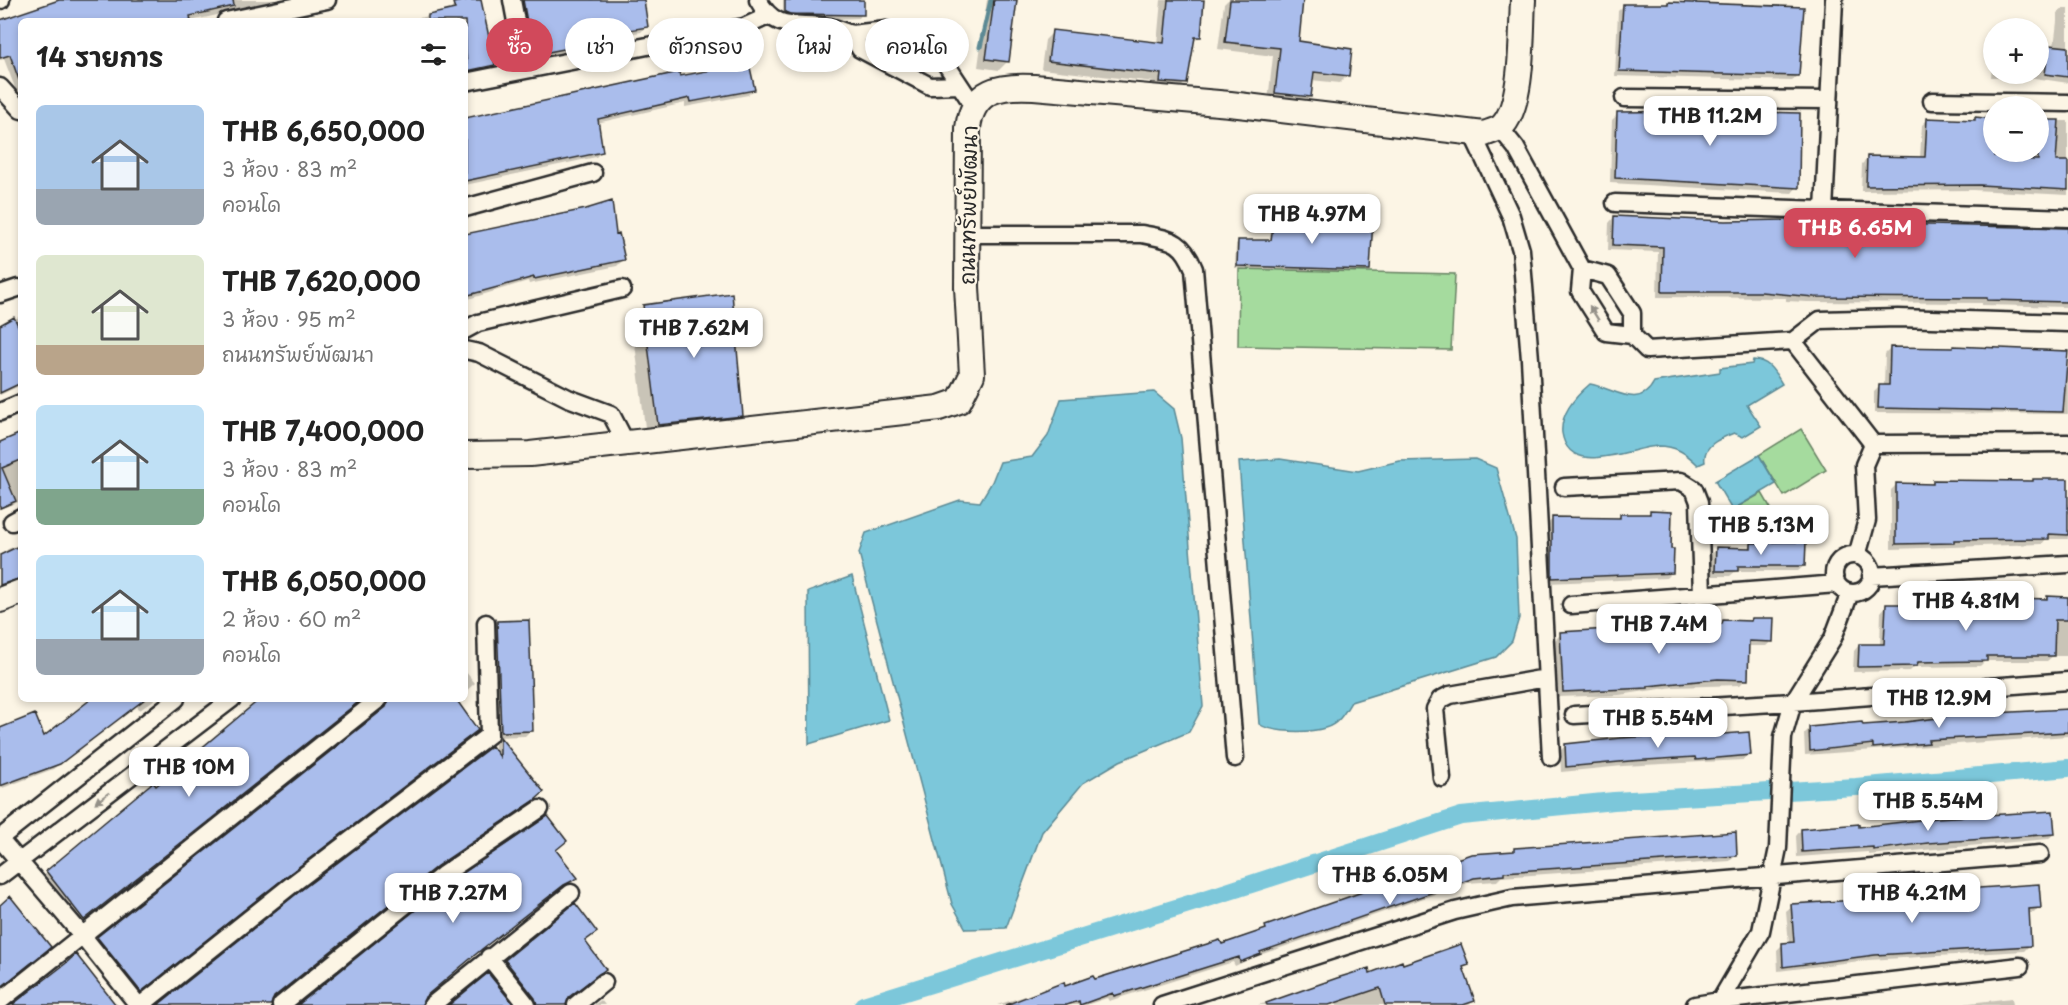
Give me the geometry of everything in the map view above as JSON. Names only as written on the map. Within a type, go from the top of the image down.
[{"type":"street","points":[[240,18],[327,0]]},
{"type":"street","points":[[512,0],[515,18]]},
{"type":"street","points":[[758,0],[768,16],[776,20]]},
{"type":"street","points":[[1523,0],[1516,98],[1510,115],[1500,128],[1516,147],[1582,269],[1580,291],[1606,332],[1632,335],[1647,350],[1793,341],[1820,320],[1898,318],[2068,323]]},
{"type":"street","points":[[1824,211],[1834,0]]},
{"type":"street","points":[[553,65],[744,27],[768,16]]},
{"type":"street","points":[[853,34],[886,30],[944,61],[973,105]]},
{"type":"street","points":[[853,36],[860,49],[930,86],[959,85]]},
{"type":"street","points":[[468,81],[515,72]]},
{"type":"street","name":"ถนนทรัพย์พัฒนา","points":[[468,455],[526,455],[939,408],[959,401],[972,375],[967,234],[968,128],[973,105],[992,90],[1012,86],[1034,87],[1230,104],[1484,134],[1500,128]]},
{"type":"street","points":[[0,87],[14,104]]},
{"type":"street","points":[[1624,98],[1828,100]]},
{"type":"street","points":[[1932,101],[2068,103]]},
{"type":"street","points":[[1472,133],[1511,216],[1521,250],[1530,359],[1551,757]]},
{"type":"street","points":[[468,207],[593,173]]},
{"type":"street","points":[[1615,203],[2068,218]]},
{"type":"street","points":[[967,234],[1142,234],[1168,240],[1186,249],[1194,268],[1235,758]]},
{"type":"street","points":[[1582,269],[1608,276],[1632,313],[1632,335]]},
{"type":"street","points":[[0,294],[18,288]]},
{"type":"street","points":[[468,328],[478,323],[622,289]]},
{"type":"street","points":[[1793,341],[1873,444]]},
{"type":"street","points":[[468,350],[479,352],[568,398],[611,414],[626,443]]},
{"type":"street","points":[[0,412],[18,404]]},
{"type":"street","points":[[1873,444],[2068,443]]},
{"type":"street","points":[[1857,556],[1867,520],[1864,465],[1873,444]]},
{"type":"street","points":[[1564,487],[1681,481],[1694,489],[1699,502],[1702,595]]},
{"type":"street","points":[[1571,605],[1702,595],[1865,588],[1871,576],[1869,565],[1857,556],[1845,557],[1836,565],[1834,577],[1843,588]]},
{"type":"street","points":[[1871,576],[2068,564]]},
{"type":"street","points":[[1720,1001],[1761,931],[1778,848],[1783,748],[1793,702],[1833,638],[1843,588]]},
{"type":"street","points":[[0,600],[18,593]]},
{"type":"street","points":[[172,702],[0,839],[140,1005],[294,883],[489,735],[486,623]]},
{"type":"street","points":[[1442,778],[1435,710],[1440,700],[1450,694],[1546,678]]},
{"type":"street","points":[[1575,715],[1793,702],[2068,681]]},
{"type":"street","points":[[0,876],[228,702]]},
{"type":"street","points":[[0,1001],[375,702]]},
{"type":"street","points":[[281,1005],[444,874],[540,809]]},
{"type":"street","points":[[1162,1005],[1455,911],[1512,898],[2040,854]]},
{"type":"street","points":[[432,1005],[571,892]]},
{"type":"street","points":[[489,957],[527,1005]]},
{"type":"street","points":[[1695,1005],[2020,966]]},
{"type":"street","points":[[576,1005],[604,982]]},
{"type":"green space","points":[[1239,269],[1455,274],[1451,350],[1238,346]]},
{"type":"green space","points":[[1801,429],[1826,470],[1784,496],[1759,455]]},
{"type":"green space","points":[[1762,493],[1773,512],[1743,529],[1732,510]]},
{"type":"water","points":[[1753,360],[1767,364],[1782,384],[1747,405],[1761,426],[1743,437],[1734,433],[1718,440],[1706,451],[1705,462],[1698,465],[1680,451],[1664,446],[1589,458],[1576,455],[1567,447],[1562,433],[1566,412],[1590,384],[1625,395],[1641,395],[1648,391],[1654,382],[1720,372],[1720,368],[1752,364]]},
{"type":"water","points":[[1154,392],[1174,409],[1181,438],[1203,706],[1189,732],[1120,761],[1083,783],[1042,832],[1006,928],[966,929],[952,904],[859,553],[866,533],[960,500],[980,502],[1000,462],[1032,457],[1048,436],[1061,399]]},
{"type":"water","points":[[1759,455],[1776,484],[1732,510],[1715,481]]},
{"type":"water","points":[[1280,459],[1358,471],[1400,461],[1475,459],[1496,468],[1516,539],[1519,618],[1512,641],[1496,657],[1351,702],[1337,721],[1325,728],[1291,731],[1273,729],[1259,724],[1239,462]]},
{"type":"water","points":[[852,576],[889,720],[809,744],[808,592]]},
{"type":"building","points":[[59,0],[233,0],[234,6],[190,16],[190,18],[18,18],[18,77],[10,55],[0,58],[0,20]]},
{"type":"building","points":[[481,0],[486,23],[486,67],[468,71],[468,18],[428,18],[428,15],[455,9],[453,3]]},
{"type":"building","points":[[523,0],[644,0],[647,27],[635,29],[635,18],[565,18],[565,49],[553,51],[553,18],[526,18]]},
{"type":"building","points":[[785,0],[864,0],[864,15],[790,14],[785,12]]},
{"type":"building","points":[[994,0],[1017,0],[1009,62],[986,59]]},
{"type":"building","points":[[1168,0],[1204,0],[1201,37],[1195,37],[1187,84],[1160,82],[1161,74],[1048,61],[1052,30],[1164,43]]},
{"type":"building","points":[[1230,0],[1303,0],[1299,41],[1352,49],[1349,76],[1314,72],[1311,97],[1275,93],[1280,48],[1225,42]]},
{"type":"building","points":[[1668,2],[1804,7],[1799,76],[1619,71],[1623,4],[1668,4]]},
{"type":"building","points":[[2049,45],[2068,47],[2068,77],[2049,75]]},
{"type":"building","points":[[679,72],[680,76],[701,72],[751,72],[755,90],[691,102],[690,98],[598,119],[603,152],[468,180],[468,117]]},
{"type":"building","points":[[1617,112],[1800,113],[1799,188],[1615,178]]},
{"type":"building","points":[[1975,117],[1983,118],[1983,162],[2049,162],[2049,120],[2059,120],[2056,161],[2068,161],[2068,190],[1980,185],[1866,186],[1867,156],[1925,157],[1927,118],[1975,120]]},
{"type":"building","points":[[612,201],[616,234],[619,233],[625,260],[534,279],[534,277],[468,295],[468,233],[586,209]]},
{"type":"building","points":[[1614,216],[1725,221],[1793,220],[2068,228],[2068,302],[1987,300],[1987,298],[1814,297],[1761,292],[1662,292],[1663,247],[1613,245]]},
{"type":"building","points":[[1274,218],[1373,219],[1370,270],[1237,266],[1238,240],[1271,240]]},
{"type":"building","points":[[732,293],[743,416],[658,425],[643,305]]},
{"type":"building","points":[[14,317],[18,326],[18,384],[0,393],[0,325]]},
{"type":"building","points":[[1953,346],[2068,351],[2063,412],[1878,408],[1879,385],[1889,385],[1890,347],[1953,348]]},
{"type":"building","points":[[18,434],[18,461],[2,468],[16,501],[0,508],[0,442]]},
{"type":"building","points":[[2033,479],[2068,479],[2068,535],[2049,534],[2049,539],[1954,540],[1954,543],[1896,544],[1896,483],[1933,484],[1933,480],[2033,481]]},
{"type":"building","points":[[1650,510],[1672,511],[1673,573],[1552,578],[1552,517],[1620,518],[1620,514],[1650,514]]},
{"type":"building","points":[[1806,542],[1805,566],[1738,566],[1738,571],[1715,571],[1716,547],[1751,548],[1751,543]]},
{"type":"building","points":[[18,546],[18,579],[0,585],[0,555]]},
{"type":"building","points":[[2047,596],[2068,597],[2068,620],[2055,620],[2054,656],[1987,656],[1987,661],[1918,662],[1917,666],[1858,667],[1859,644],[1884,644],[1886,604],[1952,604],[1952,601],[2047,599]]},
{"type":"building","points":[[1752,618],[1774,618],[1773,642],[1749,641],[1748,680],[1718,679],[1648,686],[1648,688],[1563,692],[1560,632],[1722,624],[1723,620],[1751,621]]},
{"type":"building","points":[[529,620],[533,731],[501,732],[497,621]]},
{"type":"building","points":[[87,702],[141,702],[60,764],[0,786],[0,728],[35,714],[44,736]]},
{"type":"building","points":[[256,702],[358,702],[84,920],[46,871],[153,782],[156,786]]},
{"type":"building","points":[[388,702],[458,702],[478,730],[288,875],[141,992],[97,937],[386,707]]},
{"type":"building","points":[[2068,709],[2068,732],[1928,740],[1929,743],[1873,748],[1873,744],[1810,751],[1809,727],[1862,722],[1863,725],[1905,722],[1937,718],[1937,716]]},
{"type":"building","points":[[1749,732],[1751,755],[1696,760],[1695,757],[1630,761],[1566,767],[1565,744],[1621,738],[1684,734],[1685,737]]},
{"type":"building","points":[[500,737],[544,792],[535,800],[437,866],[274,997],[271,1005],[158,1005],[300,891],[492,746],[500,757]]},
{"type":"building","points":[[2053,811],[2055,834],[1928,843],[1873,850],[1873,847],[1802,852],[1801,829],[1859,824],[1859,827],[1937,818]]},
{"type":"building","points":[[548,816],[567,841],[556,850],[578,878],[564,885],[482,949],[425,997],[422,1005],[298,1005],[450,882]]},
{"type":"building","points":[[1736,832],[1737,856],[1504,872],[1504,875],[1474,878],[1260,952],[1261,954],[1240,962],[1239,957],[1114,996],[1113,993],[1080,1005],[1079,1001],[1067,1005],[1006,1005],[1064,982],[1065,986],[1093,976],[1095,979],[1220,940],[1222,944],[1266,929],[1265,926],[1471,854],[1514,851],[1514,848]]},
{"type":"building","points":[[2039,884],[2041,908],[2029,909],[2031,946],[1875,955],[1783,967],[1782,943],[1794,942],[1791,904],[1858,900],[1888,896],[1888,894]]},
{"type":"building","points":[[10,896],[51,947],[0,988],[0,905]]},
{"type":"building","points":[[575,903],[597,932],[585,941],[606,969],[569,997],[566,1005],[537,1005],[535,998],[505,960]]},
{"type":"building","points":[[1461,944],[1469,965],[1463,967],[1475,1001],[1463,1005],[1385,1005],[1380,988],[1329,1005],[1267,1005],[1266,1003],[1369,968],[1370,973]]},
{"type":"building","points":[[76,954],[116,1005],[12,1005],[65,964]]},
{"type":"building","points":[[488,973],[514,1005],[449,1005]]},
{"type":"waterway","points":[[980,47],[991,0]]},
{"type":"waterway","points":[[863,1005],[1205,899],[1461,816],[1614,801],[1856,787],[2068,768]]}]
